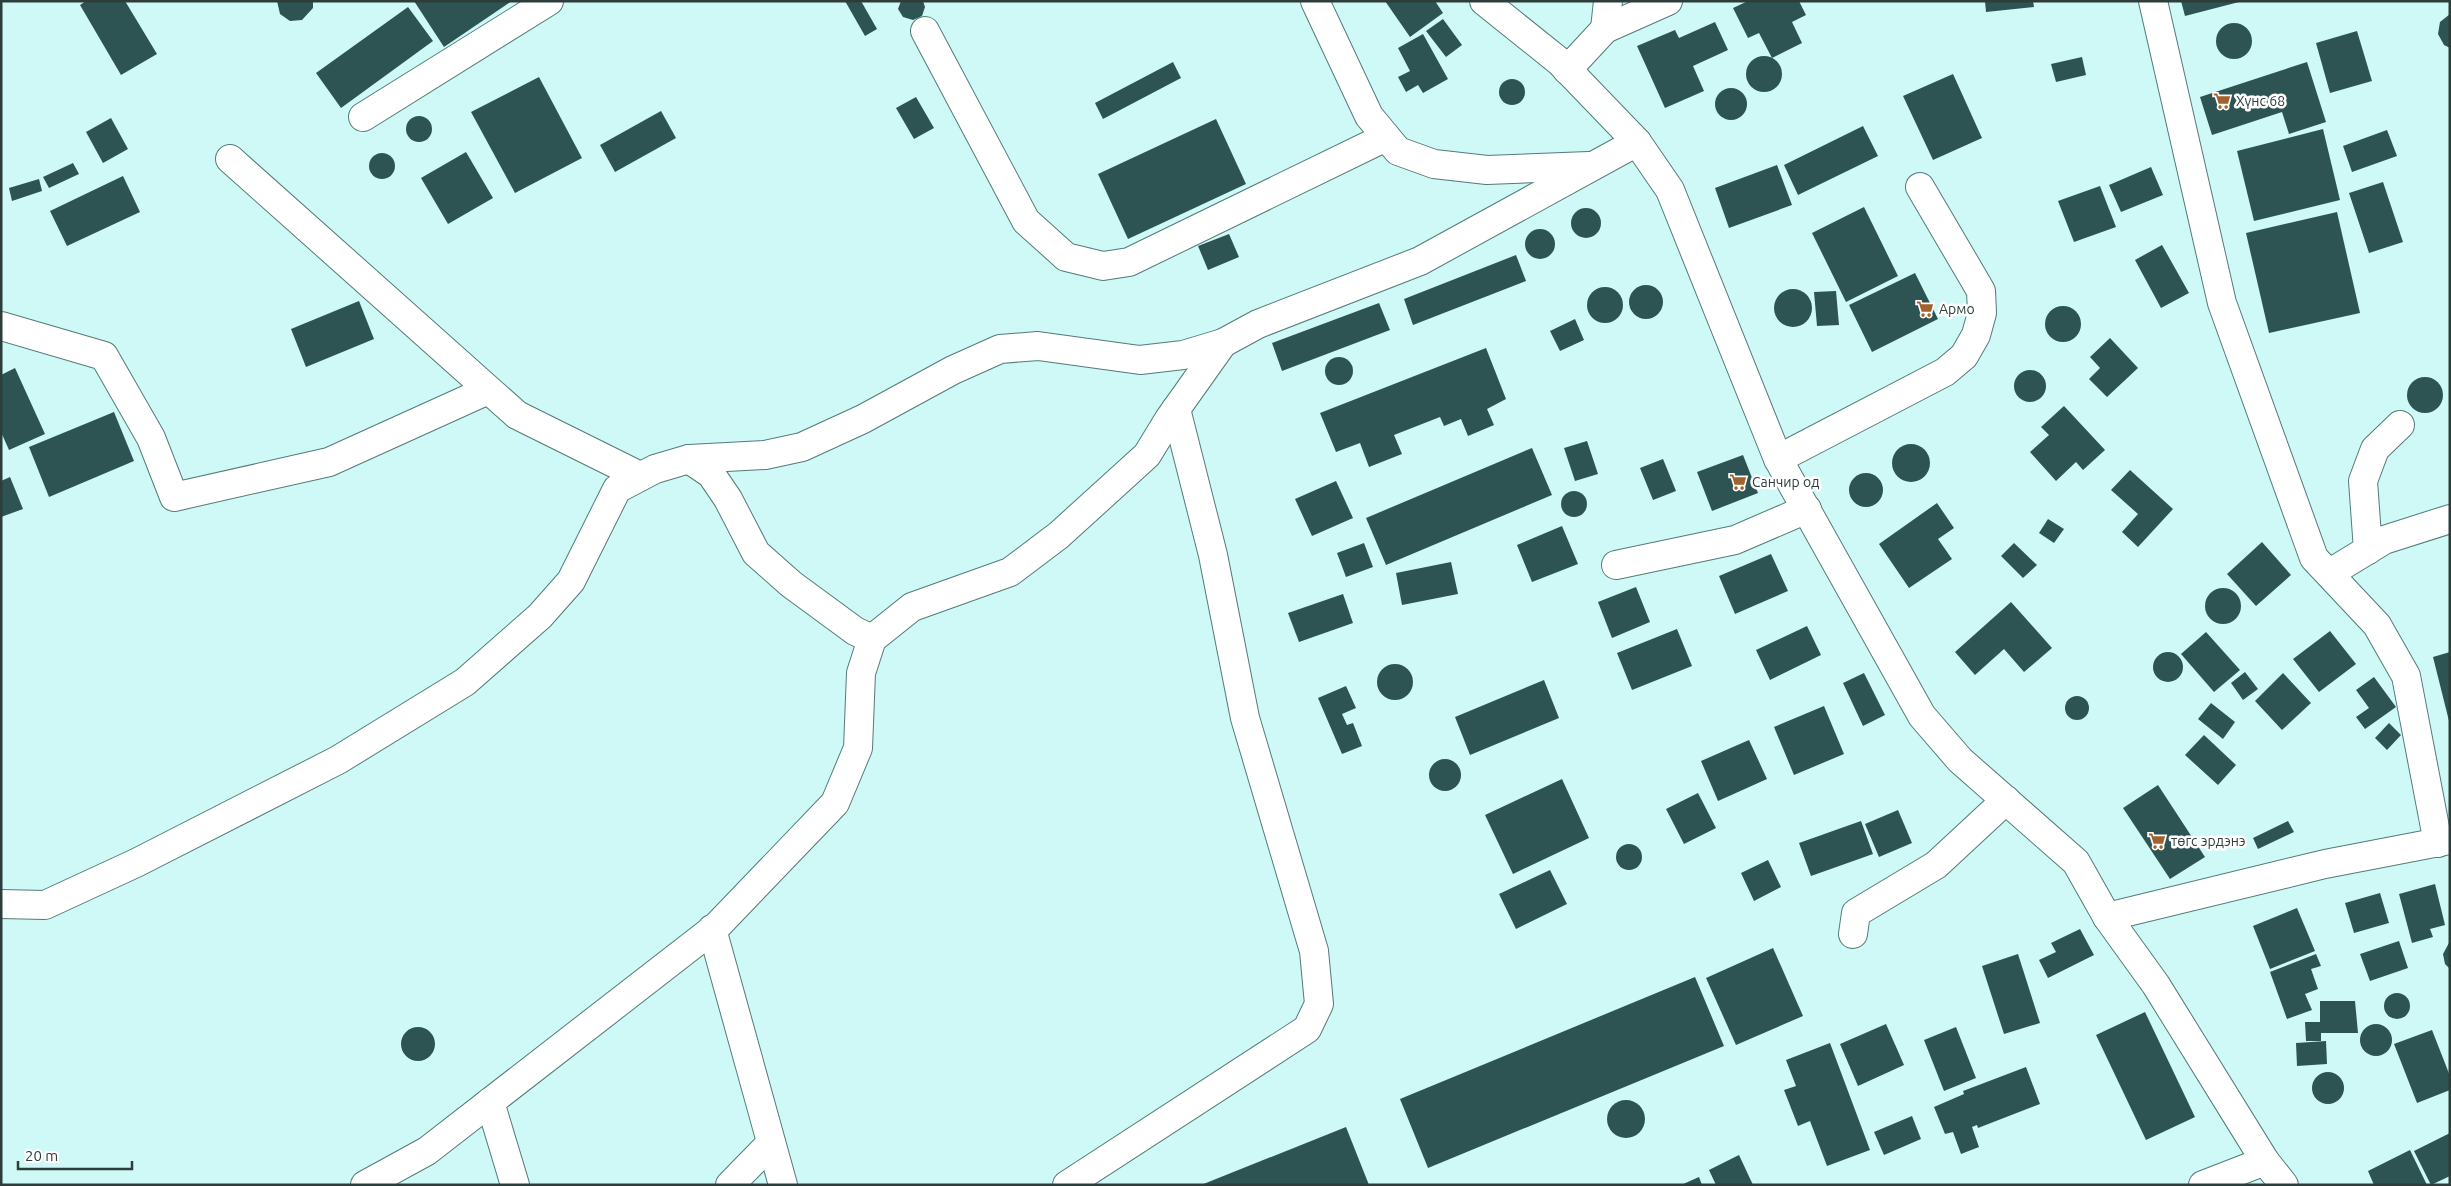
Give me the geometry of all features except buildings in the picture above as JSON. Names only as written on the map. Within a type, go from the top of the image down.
[{"type":"street","points":[[363,117],[549,1]]},
{"type":"street","points":[[1315,1],[1369,116],[1398,151],[1434,164],[1487,170],[1596,166]]},
{"type":"street","points":[[1484,1],[1567,70],[1636,142],[1670,190],[1778,459],[1922,716],[1960,760],[2076,862],[2107,918],[2156,985],[2265,1161],[2284,1185]]},
{"type":"street","points":[[1606,29],[1608,1]]},
{"type":"street","points":[[1567,70],[1606,29],[1668,1]]},
{"type":"street","points":[[2107,918],[2324,864],[2444,842],[2406,676],[2377,625],[2314,558],[2222,303],[2153,1]]},
{"type":"street","points":[[925,31],[1026,221],[1066,257],[1102,266],[1129,262],[1386,137]]},
{"type":"street","points":[[1,904],[45,905],[136,863],[338,760],[464,682],[540,616],[571,581],[618,489],[655,469],[689,460],[764,456],[802,447],[1000,349],[1038,346],[1140,360],[1183,355],[1223,343],[1258,324],[1420,261],[1596,166],[1636,142]]},
{"type":"street","points":[[230,159],[517,416],[640,476]]},
{"type":"street","points":[[1778,459],[1945,372],[1964,356],[1976,335],[1982,313],[1981,292],[1920,187]]},
{"type":"street","points":[[1,326],[104,356],[151,438],[174,497],[329,462],[488,390]]},
{"type":"street","points":[[365,1185],[427,1151],[712,929],[835,803],[858,748],[861,673],[872,639],[912,608],[1010,572],[1052,541],[1147,455],[1176,409],[1223,343]]},
{"type":"street","points":[[1067,1185],[1307,1029],[1319,1004],[1314,951],[1245,718],[1213,555],[1176,409]]},
{"type":"street","points":[[2368,550],[2363,481],[2375,449],[2400,425]]},
{"type":"street","points":[[689,460],[712,474],[728,499],[756,554],[791,584],[855,631],[872,639]]},
{"type":"street","points":[[1616,565],[1735,540],[1807,509]]},
{"type":"street","points":[[2330,573],[2384,540],[2450,519]]},
{"type":"street","points":[[1853,934],[1856,913],[1936,865],[2006,800]]},
{"type":"street","points":[[712,929],[783,1185]]},
{"type":"street","points":[[490,1102],[516,1185]]},
{"type":"street","points":[[730,1185],[772,1143]]},
{"type":"street","points":[[2203,1185],[2265,1161]]},
{"type":"place","name":"Хүнс 68","points":[[2222,101]]},
{"type":"place","name":"Армо","points":[[1925,309]]},
{"type":"place","name":"Санчир од","points":[[1738,482]]},
{"type":"place","name":"төгс эрдэнэ","points":[[2157,841]]}]
